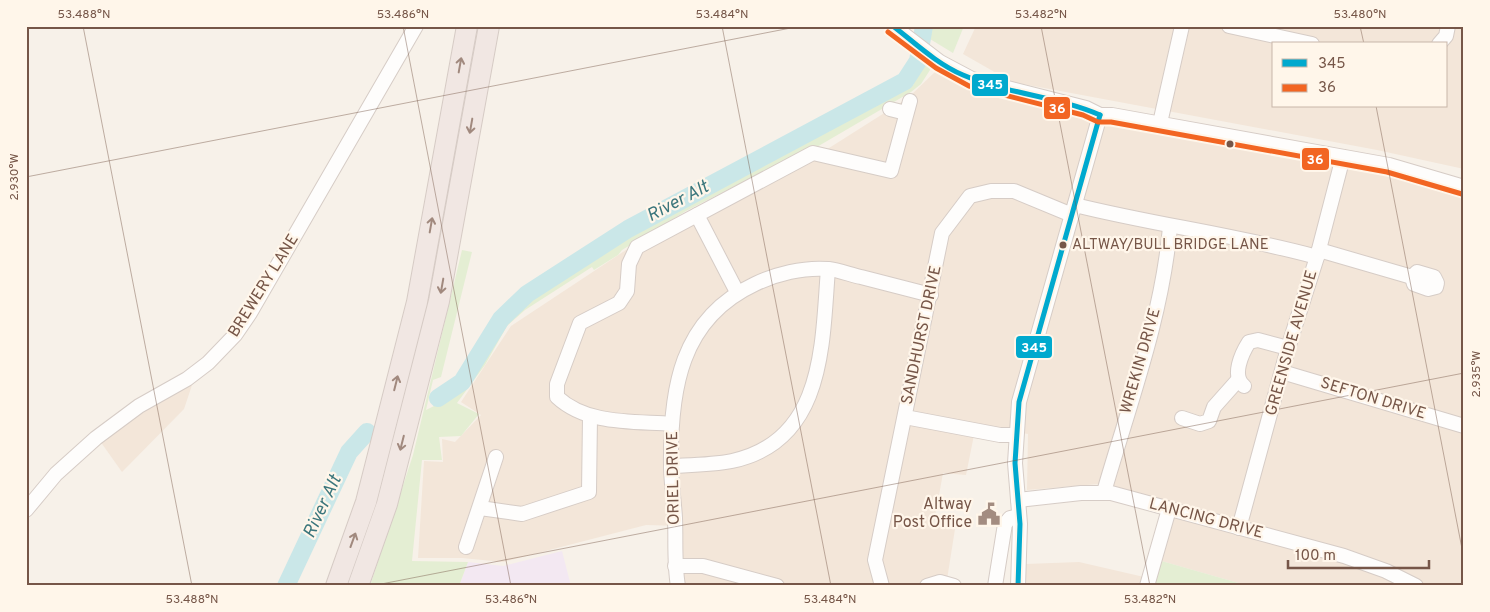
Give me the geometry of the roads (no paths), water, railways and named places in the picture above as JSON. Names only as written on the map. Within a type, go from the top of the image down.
[{"type":"highway","points":[[336,586],[366,502],[417,302],[467,26]]},
{"type":"highway","points":[[358,586],[387,504],[439,301],[489,26]]},
{"type":"street","name":"BREWERY LANE","points":[[26,510],[73,458],[139,406],[197,372],[218,354],[234,335],[260,296],[416,26]]},
{"type":"street","points":[[893,26],[951,69],[972,79],[1086,108],[1100,115],[1112,115],[1407,169],[1464,187]]},
{"type":"street","points":[[1160,124],[1182,26]]},
{"type":"street","points":[[1229,26],[1271,30],[1306,42]]},
{"type":"street","points":[[1441,42],[1446,36],[1448,26]]},
{"type":"street","points":[[672,424],[590,417],[570,409],[557,397],[557,384],[580,323],[619,303],[627,291],[629,264],[637,247],[813,153],[891,171],[908,107],[890,109]]},
{"type":"street","points":[[1018,586],[1020,516],[1015,463],[1019,402],[1100,115]]},
{"type":"street","name":"GREENSIDE AVENUE","points":[[1239,528],[1288,348],[1318,253],[1343,157]]},
{"type":"street","name":"SANDHURST DRIVE","points":[[882,586],[875,560],[931,295],[942,233],[970,196],[991,191],[1014,191],[1073,210],[1228,235],[1318,253],[1412,277]]},
{"type":"street","points":[[697,215],[738,292]]},
{"type":"street","name":"WREKIN DRIVE","points":[[1104,492],[1157,310],[1166,264],[1170,227]]},
{"type":"street","points":[[671,466],[734,461],[768,447],[792,428],[809,400],[818,368],[828,269]]},
{"type":"street","name":"ORIEL DRIVE","points":[[678,586],[675,566],[675,518],[671,466],[672,424],[682,362],[692,338],[713,312],[738,292],[773,276],[828,269],[931,295]]},
{"type":"street","points":[[1182,418],[1200,424],[1209,421],[1214,407],[1241,383],[1237,372],[1249,342],[1258,340],[1288,348]]},
{"type":"street","name":"SEFTON DRIVE","points":[[1282,372],[1464,426]]},
{"type":"street","points":[[480,508],[522,514],[589,492],[590,417]]},
{"type":"street","points":[[905,417],[1000,434],[1016,435]]},
{"type":"street","points":[[466,548],[496,458]]},
{"type":"street","name":"LANCING DRIVE","points":[[1018,500],[1104,492],[1344,556],[1386,571],[1416,586]]},
{"type":"street","points":[[1147,586],[1169,509]]},
{"type":"street","points":[[995,586],[1005,524],[1010,518],[1020,516]]},
{"type":"street","points":[[675,566],[703,566],[777,586]]},
{"type":"street","points":[[935,585],[954,586]]},
{"type":"waterway","name":"River Alt","points":[[438,398],[462,382],[501,319],[527,294],[628,229],[905,81],[918,61],[924,26]]},
{"type":"waterway","name":"River Alt","points":[[286,586],[349,452],[367,432]]},
{"type":"place","name":"ALTWAY/BULL BRIDGE LANE","points":[[1063,245]]},
{"type":"place","name":"Altway Post Office","points":[[989,514]]}]
